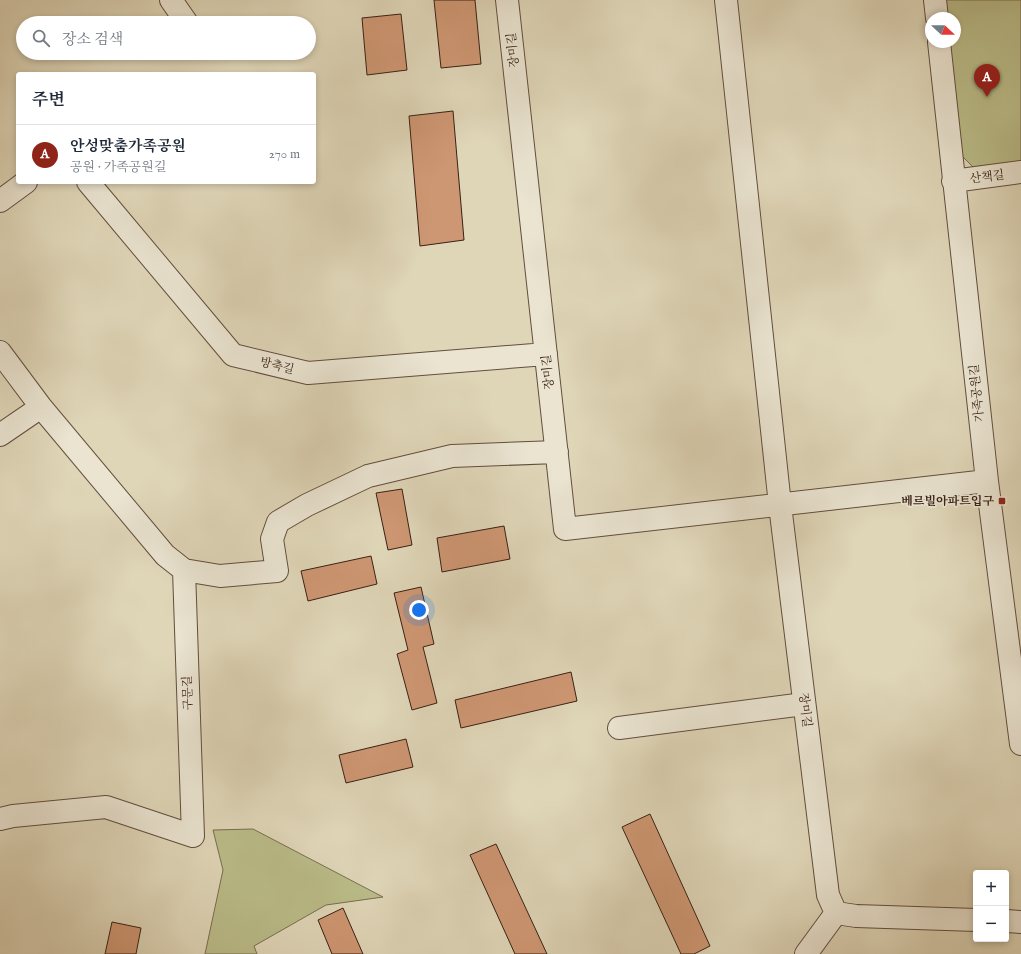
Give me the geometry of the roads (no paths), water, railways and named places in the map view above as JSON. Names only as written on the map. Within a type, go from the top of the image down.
[{"type":"street","points":[[171,0],[182,16]]},
{"type":"street","name":"장미길","points":[[507,0],[565,529],[780,505]]},
{"type":"street","name":"장미길","points":[[726,0],[780,505],[828,895],[836,913]]},
{"type":"street","points":[[935,0],[936,12]]},
{"type":"street","name":"가족공원길","points":[[940,48],[987,481],[1021,744]]},
{"type":"street","name":"산책길","points":[[953,181],[1021,172]]},
{"type":"street","points":[[0,201],[23,184]]},
{"type":"street","name":"방축길","points":[[90,184],[233,354],[308,373],[546,354]]},
{"type":"street","points":[[0,352],[40,407],[164,555],[184,570],[220,576],[276,571],[272,539],[278,522],[307,505],[368,476],[452,456],[557,452]]},
{"type":"street","points":[[0,435],[40,407]]},
{"type":"street","points":[[780,505],[987,481]]},
{"type":"street","name":"구문길","points":[[0,819],[13,816],[106,807],[193,836],[184,570]]},
{"type":"street","points":[[619,728],[804,704]]},
{"type":"street","points":[[806,954],[836,913],[856,916],[973,920]]},
{"type":"street","points":[[1009,921],[1021,922]]},
{"type":"place","name":"안성맞춤가족공원","points":[[987,97]]},
{"type":"place","name":"베르빌아파트입구","points":[[1002,501]]}]
